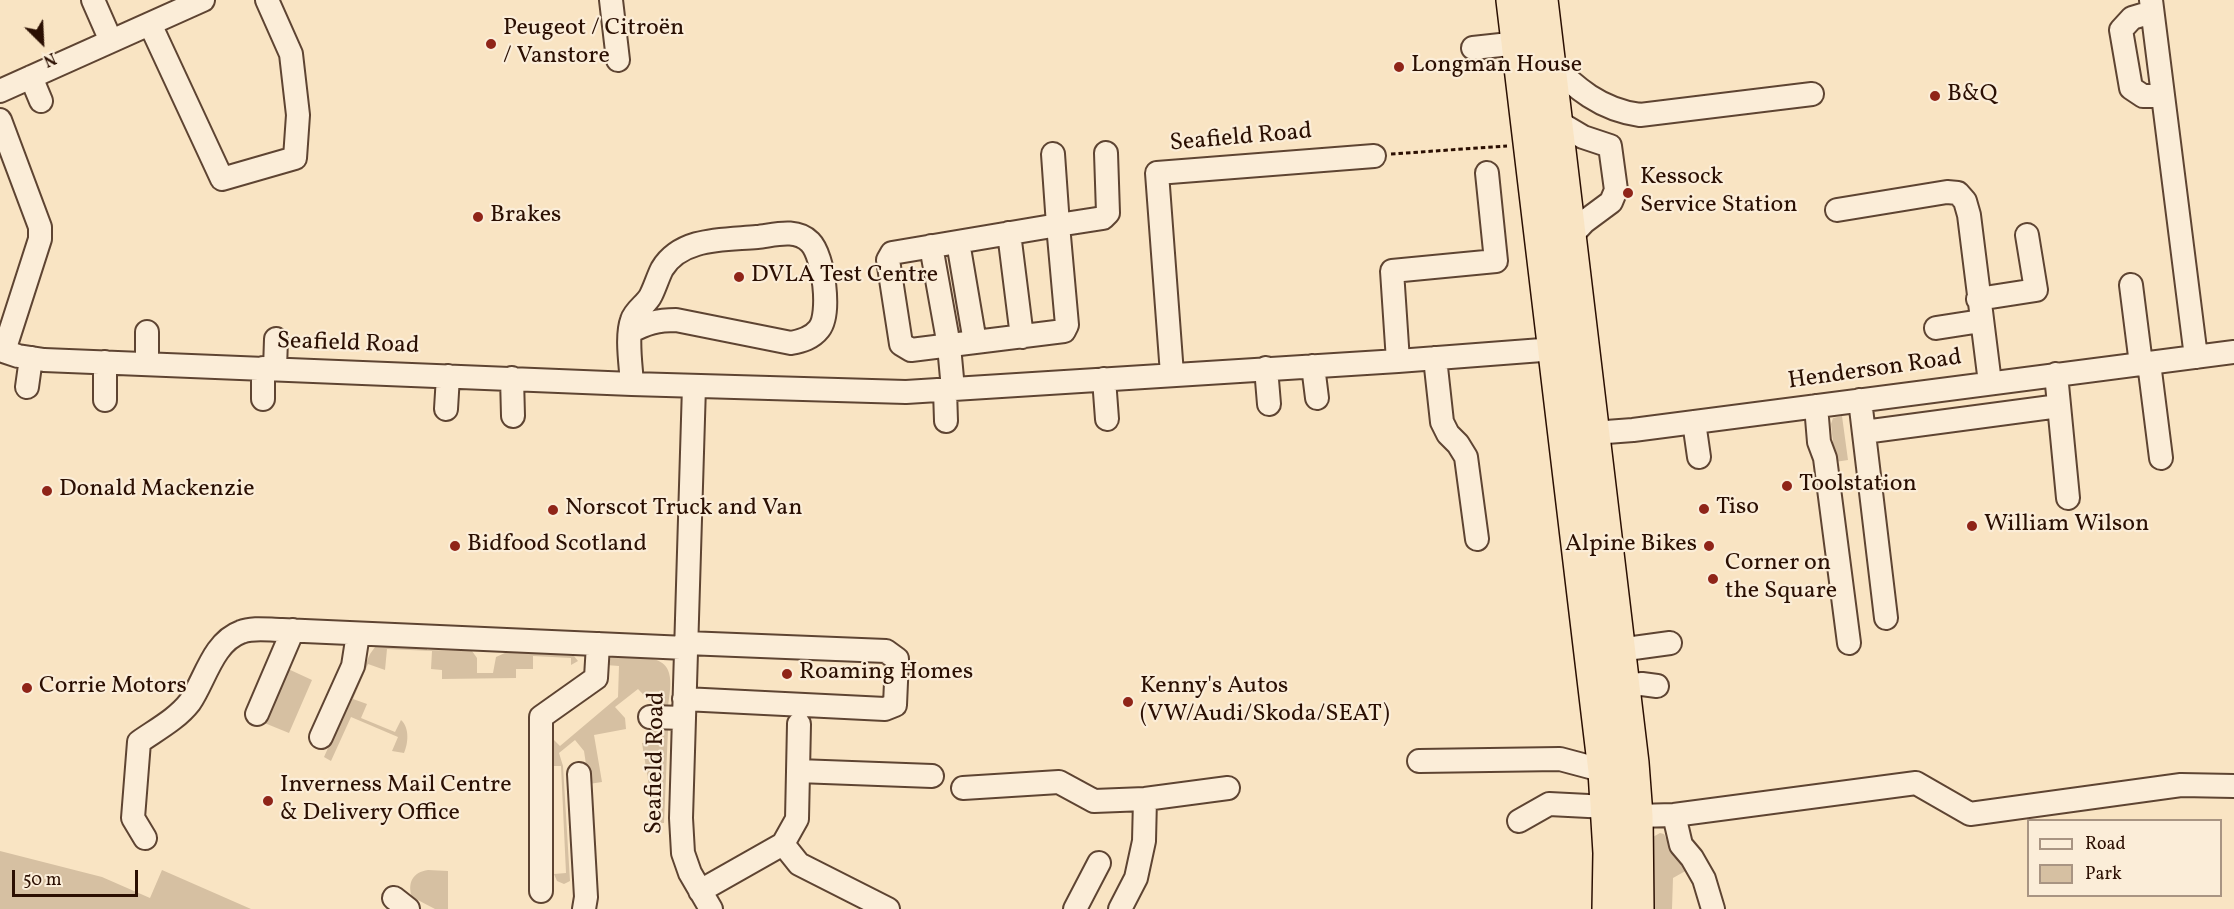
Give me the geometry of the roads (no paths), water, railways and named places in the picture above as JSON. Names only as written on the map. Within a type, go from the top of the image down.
[{"type":"highway","points":[[1513,0],[1555,349],[1579,427],[1619,650],[1623,686],[1622,811],[1610,909]]},
{"type":"highway","points":[[1541,0],[1569,237],[1579,427],[1605,771],[1622,811],[1638,909]]},
{"type":"street","points":[[93,0],[111,41]]},
{"type":"street","points":[[0,91],[204,0]]},
{"type":"street","points":[[150,24],[222,179],[295,158],[298,115],[291,54],[267,0]]},
{"type":"street","points":[[611,0],[618,60]]},
{"type":"street","points":[[2163,96],[2143,96],[2131,88],[2121,30],[2132,18],[2152,6],[2196,357]]},
{"type":"street","points":[[1473,48],[1519,43]]},
{"type":"street","points":[[1548,60],[1567,80],[1590,98],[1615,110],[1640,115],[1812,94]]},
{"type":"street","points":[[31,77],[41,101]]},
{"type":"street","points":[[0,120],[40,227],[40,239],[2,350]]},
{"type":"street","points":[[1556,121],[1583,137],[1610,146],[1616,190],[1611,202],[1584,222],[1569,237]]},
{"type":"street","points":[[1053,154],[1058,225],[1067,325],[1064,332],[911,350],[901,344],[888,260],[892,253],[1009,233],[1058,225],[1103,218],[1108,213],[1106,153]]},
{"type":"street","name":"Seafield Road","points":[[1172,374],[1157,173],[1374,156]]},
{"type":"street","points":[[1398,361],[1392,271],[1496,261],[1487,173]]},
{"type":"street","points":[[1837,210],[1925,195],[1958,193],[1965,201],[1969,215],[1990,383]]},
{"type":"street","points":[[630,332],[652,322],[676,320],[791,343],[805,341],[819,330],[825,317],[823,278],[819,260],[810,242],[794,233],[695,244],[676,253],[662,269],[650,298],[632,318],[630,332],[632,384]]},
{"type":"street","points":[[1009,233],[1022,337]]},
{"type":"street","points":[[1978,299],[2036,290],[2027,235]]},
{"type":"street","points":[[958,242],[975,342]]},
{"type":"street","points":[[931,246],[949,346],[946,421]]},
{"type":"street","points":[[2131,285],[2161,458]]},
{"type":"street","points":[[1936,328],[1981,321]]},
{"type":"street","points":[[147,332],[147,364]]},
{"type":"street","points":[[263,399],[276,339]]},
{"type":"street","name":"Seafield Road","points":[[2,350],[31,358],[147,364],[632,384],[906,392],[1555,349]]},
{"type":"street","name":"Henderson Road","points":[[1579,427],[1634,430],[2234,352]]},
{"type":"street","points":[[27,387],[31,358]]},
{"type":"street","points":[[1435,358],[1442,422],[1466,458],[1477,539]]},
{"type":"street","points":[[105,362],[105,400]]},
{"type":"street","points":[[1313,366],[1317,398]]},
{"type":"street","points":[[1266,368],[1269,404]]},
{"type":"street","points":[[2055,374],[2068,498]]},
{"type":"street","points":[[446,409],[447,376]]},
{"type":"street","points":[[512,378],[513,416]]},
{"type":"street","points":[[1104,379],[1107,419]]},
{"type":"street","name":"Seafield Road","points":[[694,386],[681,818],[683,853],[690,873],[706,900]]},
{"type":"street","points":[[1860,400],[1886,618]]},
{"type":"street","points":[[1816,406],[1819,442],[1825,458],[1849,644]]},
{"type":"street","points":[[1863,432],[2059,406]]},
{"type":"street","points":[[1694,422],[1699,457]]},
{"type":"street","points":[[253,712],[288,630]]},
{"type":"street","points":[[145,838],[133,818],[139,742],[178,715],[188,704],[222,646],[241,632],[288,630],[598,644],[886,651],[897,659],[896,705],[885,709],[684,709],[650,717]]},
{"type":"street","points":[[321,737],[365,634]]},
{"type":"street","points":[[1619,650],[1670,643]]},
{"type":"street","points":[[541,891],[540,717],[596,678],[598,644]]},
{"type":"street","points":[[1623,686],[1642,684],[1657,686]]},
{"type":"street","points":[[706,900],[783,844],[797,819],[799,724]]},
{"type":"street","points":[[1419,761],[1560,759],[1605,771]]},
{"type":"street","points":[[798,771],[932,776]]},
{"type":"street","points":[[579,774],[586,897],[584,909]]},
{"type":"street","points":[[963,788],[1059,782],[1094,801],[1145,799],[1228,788]]},
{"type":"street","points":[[1519,821],[1549,804],[1674,815],[1916,783],[1970,814],[2181,785],[2234,786]]},
{"type":"street","points":[[1120,909],[1136,878],[1144,841],[1145,799]]},
{"type":"street","points":[[1674,815],[1681,844],[1704,879],[1713,909]]},
{"type":"street","points":[[783,844],[799,864],[888,909]]},
{"type":"street","points":[[1075,909],[1099,863]]},
{"type":"place","name":"Peugeot / Citroën / Vanstore","points":[[491,44]]},
{"type":"place","name":"Longman House","points":[[1399,67]]},
{"type":"place","name":"B&Q","points":[[1935,96]]},
{"type":"place","name":"Kessock Service Station","points":[[1628,193]]},
{"type":"place","name":"Brakes","points":[[478,217]]},
{"type":"place","name":"DVLA Test Centre","points":[[739,277]]},
{"type":"place","name":"Toolstation","points":[[1787,486]]},
{"type":"place","name":"Donald Mackenzie","points":[[47,491]]},
{"type":"place","name":"Tiso","points":[[1704,509]]},
{"type":"place","name":"Norscot Truck and Van","points":[[553,510]]},
{"type":"place","name":"William Wilson","points":[[1972,526]]},
{"type":"place","name":"Bidfood Scotland","points":[[455,546]]},
{"type":"place","name":"Alpine Bikes","points":[[1709,546]]},
{"type":"place","name":"Corner on the Square","points":[[1713,579]]},
{"type":"place","name":"Roaming Homes","points":[[787,674]]},
{"type":"place","name":"Corrie Motors","points":[[27,688]]},
{"type":"place","name":"Kenny's Autos (VW/Audi/Skoda/SEAT)","points":[[1128,702]]},
{"type":"place","name":"Inverness Mail Centre & Delivery Office","points":[[268,801]]}]
